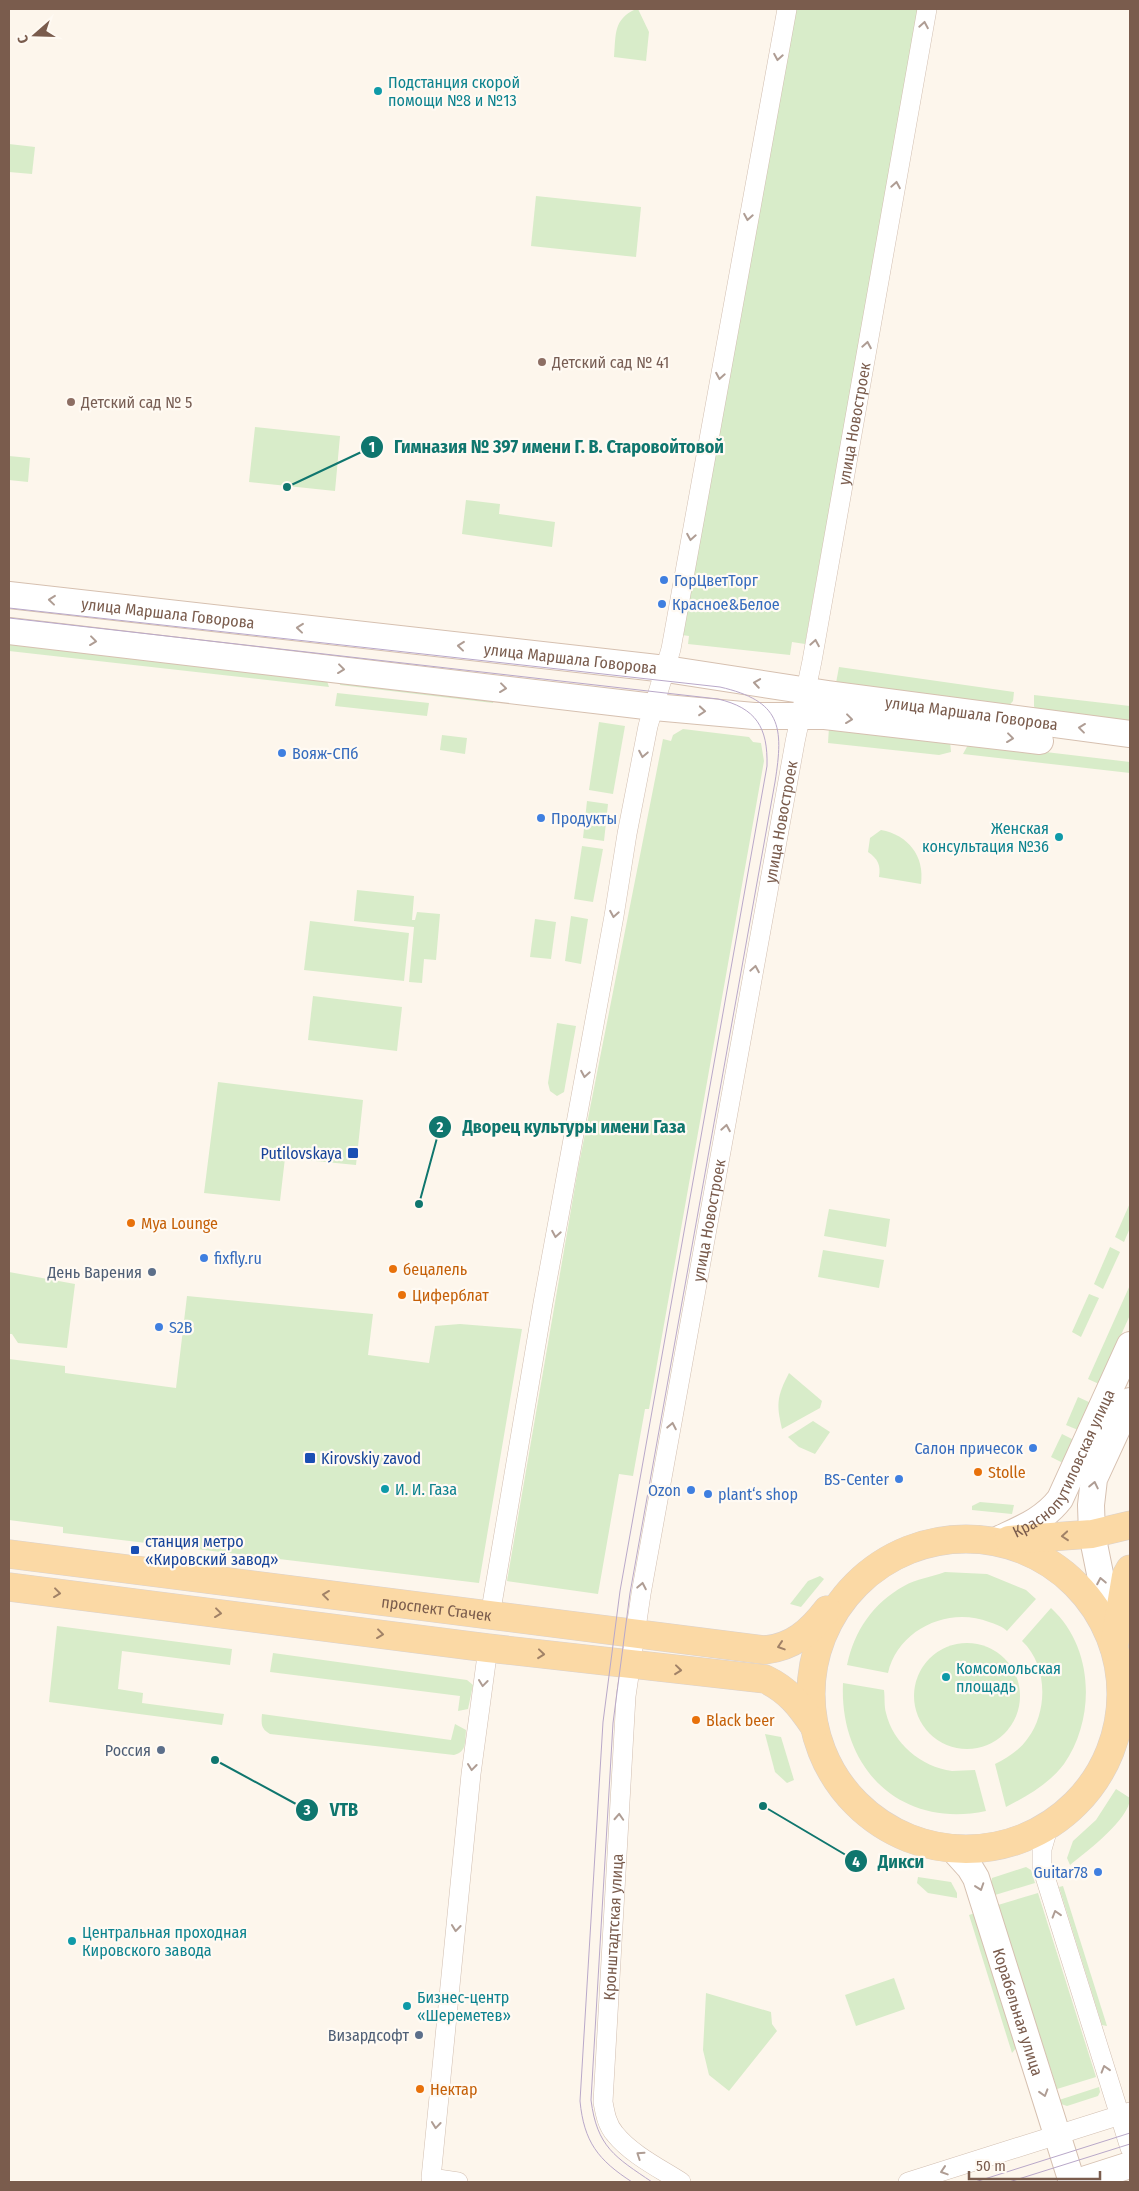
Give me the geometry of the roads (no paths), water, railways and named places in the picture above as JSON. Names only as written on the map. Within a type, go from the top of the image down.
[{"type":"main road","name":"улица Маршала Говорова","points":[[9,595],[666,669],[805,690],[1130,734]]},
{"type":"main road","name":"улица Маршала Говорова","points":[[9,631],[654,707],[754,716],[824,716],[1130,752]]},
{"type":"main road","name":"Краснопутиловская улица","points":[[995,1541],[1036,1522],[1051,1511],[1060,1499],[1130,1345]]},
{"type":"main road","name":"Краснопутиловская улица","points":[[1114,1646],[1092,1534],[1091,1505],[1094,1479],[1130,1401]]},
{"type":"main road","points":[[995,1541],[1035,1554],[1069,1577],[1096,1609],[1114,1646],[1120,1671],[1122,1696],[1119,1721],[1113,1745],[1102,1769],[1088,1791],[1070,1810],[1049,1825],[1027,1837],[1002,1845],[977,1849],[929,1845],[886,1827],[867,1813],[850,1796],[835,1776],[823,1753],[815,1728],[811,1705],[811,1682],[815,1658],[822,1636],[832,1615],[858,1582],[879,1565],[903,1551],[919,1545],[952,1539],[995,1541],[1092,1534],[1130,1525]]},
{"type":"main road","name":"проспект Стачек","points":[[9,1554],[765,1650],[779,1648],[808,1632],[828,1608],[846,1595]]},
{"type":"main road","points":[[1114,1646],[1126,1576],[1130,1568]]},
{"type":"main road","name":"проспект Стачек","points":[[9,1587],[488,1648],[765,1679],[780,1686],[792,1697],[815,1728]]},
{"type":"main road","name":"Корабельная улица","points":[[952,1848],[970,1868],[976,1878],[1072,2182]]},
{"type":"main road","points":[[1077,2182],[1130,2165]]},
{"type":"street","points":[[490,1616],[517,1449],[614,916],[627,834],[654,707],[666,669],[786,9]]},
{"type":"street","name":"улица Новостроек","points":[[634,1634],[927,9]]},
{"type":"street","name":"Кронштадтская улица","points":[[634,1634],[626,1696],[603,2102],[605,2116],[614,2133],[627,2146],[681,2182]]},
{"type":"street","points":[[458,2182],[431,2178],[471,1774],[488,1648]]},
{"type":"street","points":[[1049,1825],[1042,1848],[1042,1867],[1125,2114],[1130,2148]]},
{"type":"street","points":[[908,2182],[1125,2114]]},
{"type":"tram line","points":[[9,608],[720,687],[756,700],[767,708],[774,719],[778,731],[779,746],[775,782],[630,1593],[613,1723],[591,2100],[594,2116],[603,2140],[618,2157],[652,2182]]},
{"type":"tram line","points":[[9,618],[718,699],[742,708],[757,721],[762,730],[767,752],[767,766],[620,1591],[603,1722],[580,2101],[585,2128],[595,2149],[610,2166],[632,2182]]},
{"type":"tram line","points":[[975,2182],[1130,2133]]},
{"type":"tram line","points":[[1009,2182],[1130,2144]]},
{"type":"place","name":"Подстанция скорой помощи №8 и №13","points":[[378,91]]},
{"type":"place","name":"Детский сад № 41","points":[[542,362]]},
{"type":"place","name":"Детский сад № 5","points":[[71,402]]},
{"type":"place","name":"Гимназия № 397 имени Г. В. Старовойтовой","points":[[287,487]]},
{"type":"place","name":"ГорЦветТорг","points":[[664,580]]},
{"type":"place","name":"Красное&Белое","points":[[662,604]]},
{"type":"place","name":"Вояж-СПб","points":[[282,753]]},
{"type":"place","name":"Продукты","points":[[541,818]]},
{"type":"place","name":"Женская консультация №36","points":[[1059,837]]},
{"type":"place","name":"Putilovskaya","points":[[353,1153]]},
{"type":"place","name":"Дворец культуры имени Газа","points":[[419,1204]]},
{"type":"place","name":"Mya Lounge","points":[[131,1223]]},
{"type":"place","name":"fixfly.ru","points":[[204,1258]]},
{"type":"place","name":"бецалель","points":[[393,1269]]},
{"type":"place","name":"День Варения","points":[[152,1272]]},
{"type":"place","name":"Циферблат","points":[[402,1295]]},
{"type":"place","name":"S2B","points":[[159,1327]]},
{"type":"place","name":"Салон причесок","points":[[1033,1448]]},
{"type":"place","name":"Kirovskiy zavod","points":[[310,1458]]},
{"type":"place","name":"Stolle","points":[[978,1472]]},
{"type":"place","name":"BS-Сеntеr","points":[[899,1479]]},
{"type":"place","name":"И. И. Газа","points":[[385,1489]]},
{"type":"place","name":"Ozon","points":[[691,1490]]},
{"type":"place","name":"plant‘s shop","points":[[708,1494]]},
{"type":"place","name":"станция метро «Кировский завод»","points":[[135,1550]]},
{"type":"place","name":"Комсомольская площадь","points":[[946,1677]]},
{"type":"place","name":"Black beer","points":[[696,1720]]},
{"type":"place","name":"Россия","points":[[161,1750]]},
{"type":"place","name":"VTB","points":[[215,1760]]},
{"type":"place","name":"Дикси","points":[[763,1806]]},
{"type":"place","name":"Guitar78","points":[[1098,1872]]},
{"type":"place","name":"Центральная проходная Кировского завода","points":[[72,1941]]},
{"type":"place","name":"Бизнес-центр «Шереметев»","points":[[407,2006]]},
{"type":"place","name":"Визардсофт","points":[[419,2035]]},
{"type":"place","name":"Нектар","points":[[420,2089]]}]
